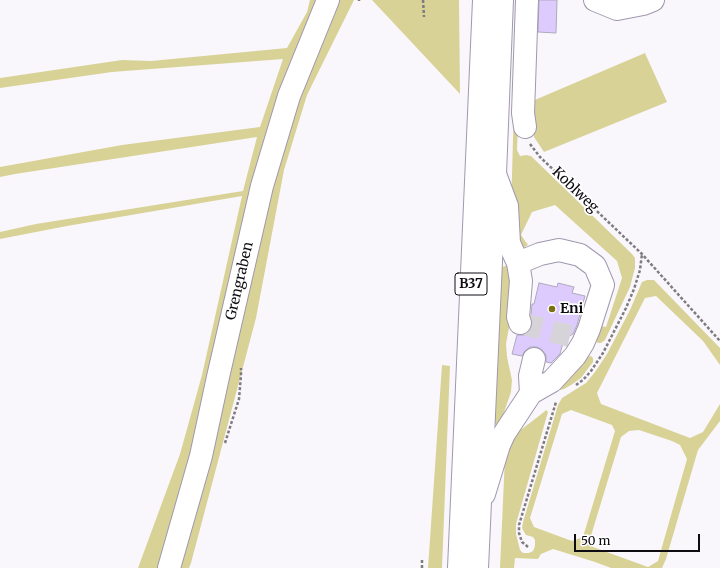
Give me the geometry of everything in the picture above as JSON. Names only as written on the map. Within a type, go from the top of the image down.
[{"type":"main road","name":"Grengraben","points":[[169,568],[201,456],[262,186],[289,96],[328,0]]},
{"type":"main road","name":"B37","points":[[459,568],[484,0]]},
{"type":"main road","name":"B37","points":[[477,568],[496,174],[502,0]]},
{"type":"main road","points":[[525,127],[524,114],[528,0]]},
{"type":"main road","points":[[595,0],[617,9],[643,4],[653,0]]},
{"type":"main road","points":[[496,174],[507,206],[509,243],[518,263],[521,281],[518,317],[520,323]]},
{"type":"main road","points":[[480,509],[499,445],[504,434],[531,393],[552,381],[575,356],[576,339],[590,329],[603,285],[595,266],[580,256],[559,250],[540,254],[518,263]]},
{"type":"main road","points":[[531,393],[530,376],[534,359]]},
{"type":"path","points":[[423,0],[424,17]]},
{"type":"path","name":"Koblweg","points":[[525,127],[528,141],[540,157],[642,254],[720,341]]},
{"type":"path","points":[[571,388],[583,380],[603,353],[634,289],[640,270],[642,254]]},
{"type":"path","points":[[528,547],[522,542],[519,534],[519,525],[557,399]]},
{"type":"path","points":[[422,560],[422,568]]},
{"type":"shaded area","points":[[310,0],[354,0],[307,95],[284,170],[256,318],[191,563],[189,568],[138,568],[180,454],[202,375],[242,196],[0,239],[0,232],[36,224],[243,191],[257,137],[0,177],[0,167],[122,145],[260,127],[283,59],[112,72],[0,88],[0,78],[122,60],[151,61],[287,48],[307,12]]},
{"type":"shaded area","points":[[372,0],[459,0],[460,94]]},
{"type":"shaded area","points":[[517,0],[523,0],[517,150],[520,156],[531,156],[635,258],[635,268],[630,287],[605,340],[601,343],[596,341],[595,337],[598,325],[606,327],[622,278],[617,261],[555,205],[532,212],[521,235],[528,245],[523,248],[520,247],[511,209]]},
{"type":"shaded area","points":[[645,53],[667,102],[544,152],[534,137],[530,123],[530,102]]},
{"type":"shaded area","points":[[508,266],[511,269],[511,318],[506,344],[512,380],[511,392],[501,421],[499,424],[496,424],[494,422],[501,271],[502,267]]},
{"type":"shaded area","points":[[654,280],[720,348],[720,365],[703,341],[656,296],[645,298],[597,393],[601,404],[690,438],[703,432],[720,404],[720,421],[698,450],[662,568],[611,568],[553,549],[541,554],[538,559],[515,558],[514,568],[500,568],[505,456],[508,444],[518,432],[546,410],[548,412],[516,524],[516,534],[520,550],[523,553],[529,553],[533,551],[535,540],[533,537],[526,535],[524,532],[522,528],[523,522],[558,405],[562,398],[586,383],[595,372],[607,354],[630,310],[642,282]],"holes":[[[571,410],[612,425],[615,431],[583,537],[572,541],[534,527],[530,518],[562,414]],[[639,430],[680,445],[687,459],[658,561],[648,567],[593,547],[590,539],[621,437],[629,431]]]},
{"type":"shaded area","points":[[591,356],[593,358],[593,362],[581,378],[564,389],[558,389],[587,357]]},
{"type":"shaded area","points":[[442,365],[450,366],[442,568],[428,568]]},
{"type":"building","points":[[539,0],[557,0],[556,33],[538,32]]},
{"type":"building","points":[[539,283],[557,287],[558,283],[574,287],[572,293],[585,296],[573,334],[564,339],[560,354],[551,363],[546,362],[546,355],[537,347],[530,347],[522,356],[512,354],[517,335],[524,335],[529,332],[532,326],[532,304],[534,304]]},
{"type":"tunnel","points":[[520,323],[570,336]]},
{"type":"place","name":"Eni","points":[[552,309]]}]
